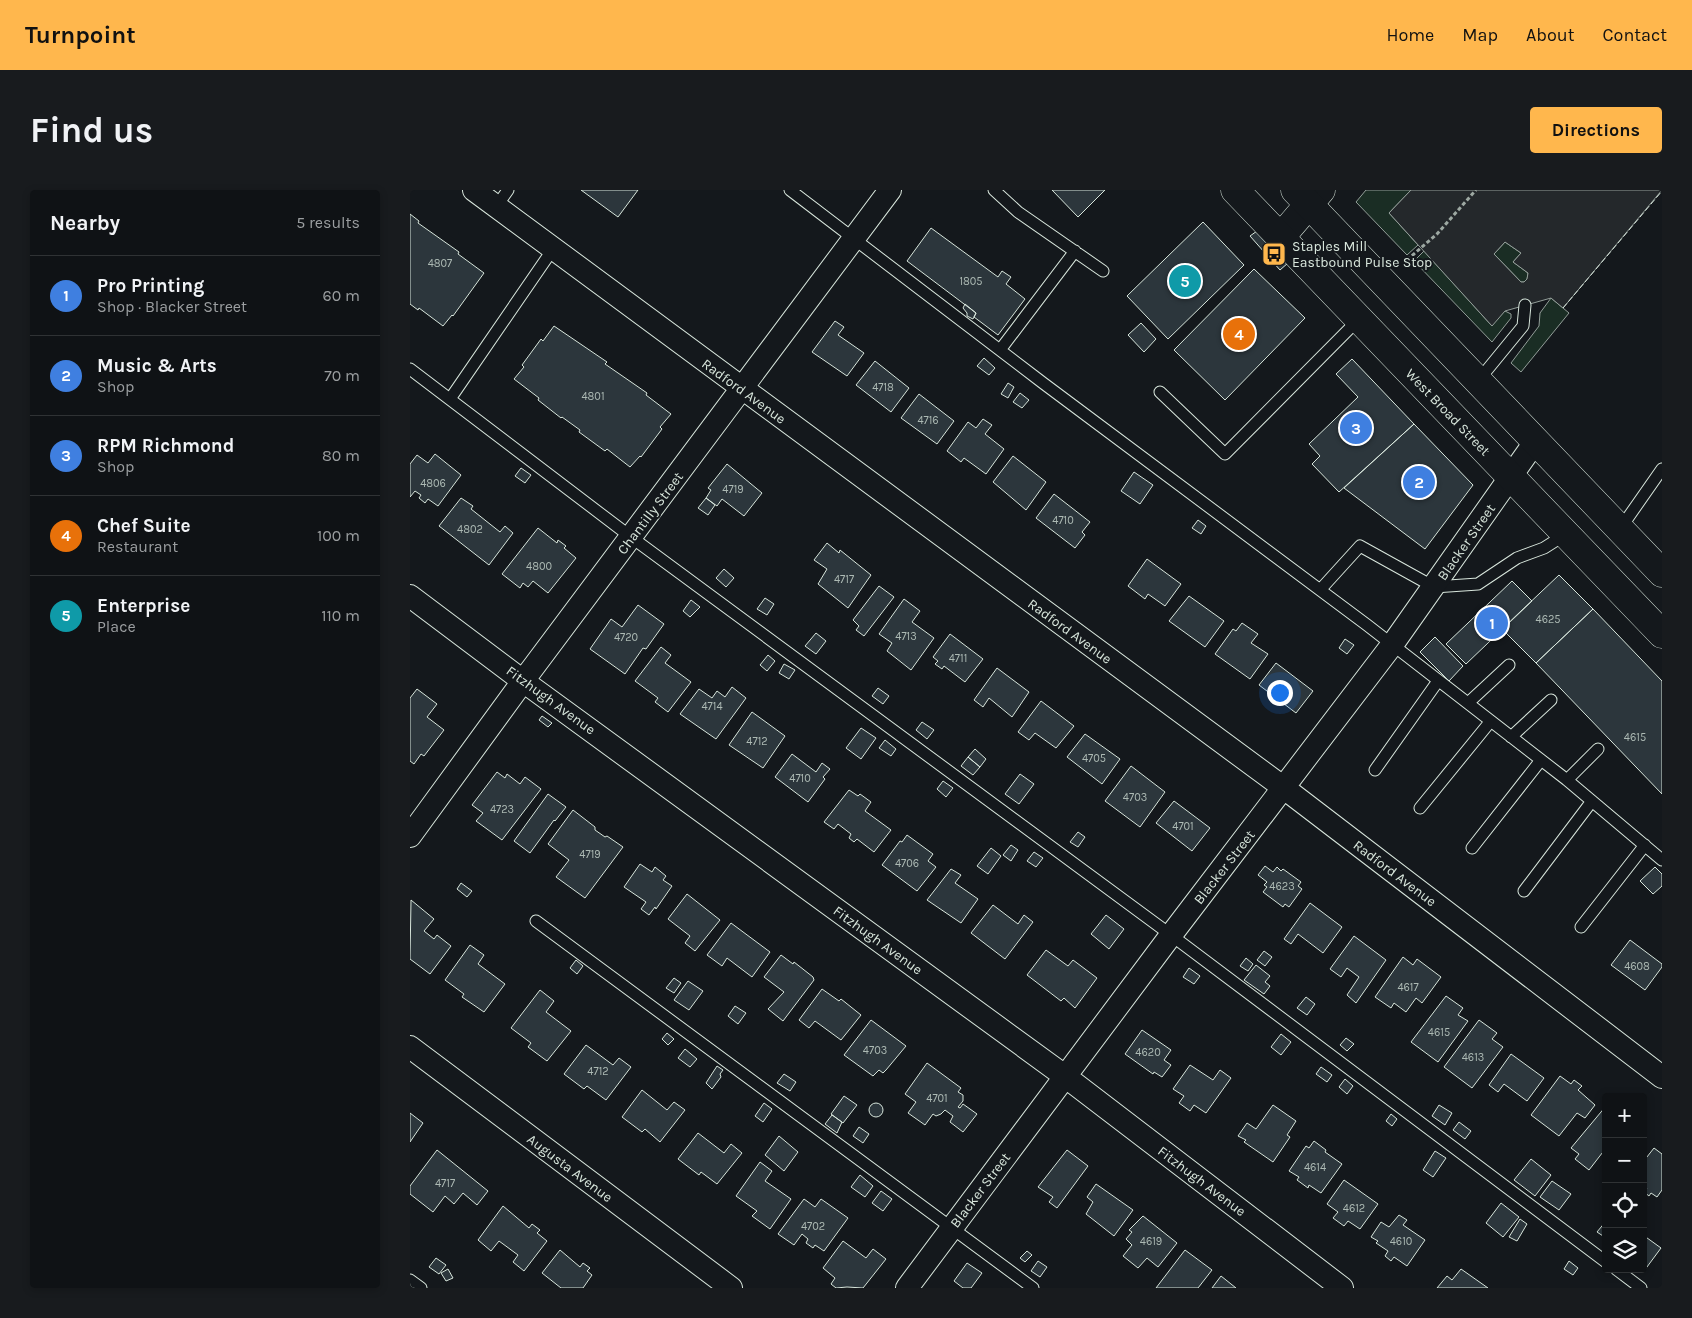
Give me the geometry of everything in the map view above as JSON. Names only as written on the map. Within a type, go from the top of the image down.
[{"type":"main road","name":"West Broad Street","points":[[1235,190],[1662,634]]},
{"type":"main road","points":[[1280,238],[1308,195],[1478,381],[1662,573]]},
{"type":"street","name":"Radford Avenue","points":[[474,190],[502,198],[553,249],[1284,788],[1662,1077]]},
{"type":"street","name":"Chantilly Street","points":[[413,827],[890,190]]},
{"type":"street","name":"Blacker Street","points":[[907,1288],[1171,935],[1392,645],[1536,442]]},
{"type":"street","name":"Fitzhugh Avenue","points":[[410,596],[1066,1077],[1342,1288]]},
{"type":"street","name":"Augusta Avenue","points":[[410,1047],[731,1288]]},
{"type":"lane","points":[[790,190],[1468,703],[1567,780],[1662,860]]},
{"type":"lane","points":[[994,190],[1018,212],[1103,271]]},
{"type":"lane","points":[[450,399],[553,249]]},
{"type":"lane","points":[[1000,350],[1075,251]]},
{"type":"lane","points":[[1478,381],[1524,326],[1525,305]]},
{"type":"lane","points":[[1160,392],[1225,454],[1359,319]]},
{"type":"lane","points":[[410,369],[631,537],[1171,935],[1602,1259]]},
{"type":"lane","points":[[1620,529],[1662,470]]},
{"type":"lane","points":[[1320,590],[1360,546],[1434,587],[1478,584],[1517,558],[1544,548],[1566,534]]},
{"type":"lane","points":[[1468,703],[1508,665]]},
{"type":"lane","points":[[1375,770],[1438,681]]},
{"type":"lane","points":[[1511,737],[1551,700]]},
{"type":"lane","points":[[1420,808],[1490,722]]},
{"type":"lane","points":[[1567,780],[1598,749]]},
{"type":"lane","points":[[1472,848],[1541,760]]},
{"type":"lane","points":[[1524,892],[1592,801]]},
{"type":"lane","points":[[1580,927],[1645,845]]},
{"type":"lane","points":[[536,921],[1032,1288]]},
{"type":"lane","points":[[1621,1273],[1641,1288]]},
{"type":"lane","points":[[410,1280],[421,1288]]},
{"type":"path","points":[[1407,260],[1456,213],[1476,190]]},
{"type":"green space","points":[[1366,190],[1411,190],[1389,213],[1418,245],[1407,255],[1356,202]]},
{"type":"green space","points":[[1505,242],[1521,253],[1513,262],[1528,273],[1527,280],[1524,282],[1521,282],[1494,254]]},
{"type":"green space","points":[[1424,251],[1491,325],[1505,311],[1511,314],[1511,318],[1492,342],[1414,261]]},
{"type":"green space","points":[[1551,298],[1569,313],[1521,372],[1511,363],[1539,326],[1540,313]]},
{"type":"shaded area","points":[[1411,190],[1662,190],[1563,308],[1551,298],[1505,311],[1492,326],[1389,213]],"holes":[[[1505,242],[1521,253],[1513,262],[1528,273],[1527,279],[1524,282],[1521,282],[1494,254]]]},
{"type":"building","points":[[581,190],[638,190],[618,217]]},
{"type":"building","points":[[1052,190],[1105,190],[1078,217]]},
{"type":"building","points":[[410,214],[419,221],[418,223],[459,252],[458,254],[484,273],[453,316],[443,326],[419,308],[418,310],[410,304]]},
{"type":"building","points":[[1203,222],[1244,265],[1168,339],[1127,296]]},
{"type":"building","points":[[931,228],[998,277],[1002,271],[1011,277],[1006,284],[1025,299],[998,335],[974,317],[976,313],[907,261]]},
{"type":"building","points":[[1257,231],[1288,263],[1280,270],[1250,236]]},
{"type":"building","points":[[1254,269],[1305,318],[1225,400],[1174,350]]},
{"type":"building","points":[[965,304],[976,313],[973,319],[967,316],[963,308]]},
{"type":"building","points":[[835,321],[844,327],[838,335],[864,353],[847,376],[812,352]]},
{"type":"building","points":[[1141,323],[1156,339],[1144,352],[1128,335]]},
{"type":"building","points":[[554,326],[607,362],[605,364],[647,393],[646,395],[671,414],[660,427],[662,429],[641,457],[630,467],[607,449],[605,451],[579,432],[580,430],[561,418],[514,379],[524,367],[522,365],[541,339],[543,341]]},
{"type":"building","points":[[984,358],[995,368],[989,375],[977,366]]},
{"type":"building","points":[[1352,359],[1414,424],[1339,492],[1312,464],[1320,456],[1309,444],[1358,397],[1336,374]]},
{"type":"building","points":[[875,361],[909,388],[891,412],[856,385]]},
{"type":"building","points":[[1008,383],[1014,387],[1008,398],[1001,394]]},
{"type":"building","points":[[1020,393],[1029,400],[1022,408],[1013,402]]},
{"type":"building","points":[[919,394],[954,421],[937,444],[901,418]]},
{"type":"building","points":[[983,419],[992,425],[985,434],[1004,449],[986,474],[964,458],[961,462],[947,451],[968,422],[976,428]]},
{"type":"building","points":[[1414,424],[1473,485],[1425,549],[1344,488]]},
{"type":"building","points":[[435,454],[461,475],[438,506],[428,499],[425,503],[419,498],[421,495],[415,491],[410,497],[410,464],[417,455],[428,463]]},
{"type":"building","points":[[1013,456],[1046,482],[1026,510],[993,482]]},
{"type":"building","points":[[727,464],[762,493],[744,516],[722,499],[717,506],[706,498],[711,490],[708,488]]},
{"type":"building","points":[[521,468],[531,475],[525,483],[515,476]]},
{"type":"building","points":[[1134,472],[1153,485],[1140,504],[1121,491]]},
{"type":"building","points":[[1054,494],[1090,522],[1082,532],[1085,535],[1075,548],[1036,518]]},
{"type":"building","points":[[461,498],[473,506],[471,509],[500,532],[505,526],[513,533],[489,565],[439,526]]},
{"type":"building","points":[[706,498],[715,505],[708,515],[698,508]]},
{"type":"building","points":[[1198,520],[1206,526],[1201,534],[1192,528]]},
{"type":"building","points":[[538,528],[557,543],[558,540],[566,546],[564,548],[576,558],[548,593],[533,581],[528,587],[523,583],[520,588],[502,574]]},
{"type":"building","points":[[827,543],[839,553],[840,550],[871,575],[848,608],[818,584],[827,569],[814,560]]},
{"type":"building","points":[[1147,559],[1181,584],[1165,606],[1148,594],[1145,599],[1128,586]]},
{"type":"building","points":[[724,569],[734,578],[726,587],[716,578]]},
{"type":"building","points":[[1559,575],[1593,609],[1536,663],[1502,629]]},
{"type":"building","points":[[1512,581],[1532,601],[1466,664],[1446,644]]},
{"type":"building","points":[[879,586],[894,597],[864,636],[856,630],[859,626],[853,620]]},
{"type":"building","points":[[1189,596],[1224,621],[1205,647],[1169,621]]},
{"type":"building","points":[[765,598],[774,604],[767,615],[757,609]]},
{"type":"building","points":[[904,599],[920,611],[912,622],[934,638],[911,670],[887,651],[892,643],[879,634]]},
{"type":"building","points":[[691,600],[700,607],[690,617],[683,611]]},
{"type":"building","points":[[638,605],[664,624],[646,649],[643,648],[625,674],[590,649],[611,619],[622,627]]},
{"type":"building","points":[[1593,609],[1662,681],[1662,794],[1536,663]]},
{"type":"building","points":[[1242,623],[1258,634],[1251,643],[1268,654],[1250,679],[1215,654],[1233,629],[1236,631]]},
{"type":"building","points":[[816,633],[826,641],[816,654],[805,646]]},
{"type":"building","points":[[950,634],[983,659],[965,682],[944,666],[942,669],[935,664],[938,661],[933,657]]},
{"type":"building","points":[[1435,637],[1463,666],[1449,681],[1420,652]]},
{"type":"building","points":[[1345,639],[1354,645],[1347,654],[1339,648]]},
{"type":"building","points":[[661,647],[671,655],[665,663],[691,682],[668,712],[655,702],[658,698],[635,681]]},
{"type":"building","points":[[768,655],[775,661],[767,671],[760,665]]},
{"type":"building","points":[[1276,663],[1313,691],[1296,713],[1259,685]]},
{"type":"building","points":[[784,664],[795,670],[789,679],[779,673]]},
{"type":"building","points":[[997,668],[1029,692],[1012,717],[989,698],[983,707],[974,700]]},
{"type":"building","points":[[732,687],[746,698],[716,739],[680,714],[699,689],[712,698],[717,691],[725,697]]},
{"type":"building","points":[[878,688],[889,696],[883,704],[872,696]]},
{"type":"building","points":[[417,689],[437,704],[427,717],[444,730],[424,756],[421,754],[414,764],[410,761],[410,698]]},
{"type":"building","points":[[1041,701],[1074,726],[1056,748],[1035,733],[1029,740],[1018,732]]},
{"type":"building","points":[[752,712],[785,736],[763,768],[729,745]]},
{"type":"building","points":[[542,716],[552,723],[548,727],[539,720]]},
{"type":"building","points":[[922,722],[934,730],[927,739],[916,730]]},
{"type":"building","points":[[861,728],[876,738],[861,759],[846,748]]},
{"type":"building","points":[[1085,734],[1120,759],[1102,784],[1067,757]]},
{"type":"building","points":[[885,740],[896,749],[891,756],[879,748]]},
{"type":"building","points":[[975,749],[986,759],[980,767],[968,757]]},
{"type":"building","points":[[792,754],[816,772],[822,763],[830,769],[808,802],[775,777]]},
{"type":"building","points":[[968,757],[980,767],[973,775],[961,766]]},
{"type":"building","points":[[1131,766],[1165,792],[1140,827],[1105,801]]},
{"type":"building","points":[[497,772],[505,778],[507,774],[520,784],[525,777],[541,789],[502,840],[476,821],[483,813],[472,805]]},
{"type":"building","points":[[1020,774],[1034,784],[1019,804],[1005,794]]},
{"type":"building","points":[[943,781],[953,788],[946,797],[937,789]]},
{"type":"building","points":[[849,790],[858,796],[860,794],[871,802],[865,811],[891,830],[874,852],[857,839],[854,842],[849,838],[851,834],[838,824],[834,829],[824,822]]},
{"type":"building","points":[[548,794],[566,807],[530,853],[514,841]]},
{"type":"building","points":[[1174,801],[1210,828],[1192,851],[1156,823]]},
{"type":"building","points":[[573,810],[595,827],[595,830],[623,847],[585,898],[556,877],[569,860],[548,844]]},
{"type":"building","points":[[1078,832],[1085,837],[1078,847],[1070,842]]},
{"type":"building","points":[[907,835],[933,854],[928,861],[936,867],[917,891],[882,865],[900,841],[902,842]]},
{"type":"building","points":[[1011,845],[1018,850],[1011,861],[1003,855]]},
{"type":"building","points":[[991,848],[1001,856],[988,874],[977,866]]},
{"type":"building","points":[[1034,852],[1043,858],[1036,867],[1027,861]]},
{"type":"building","points":[[640,864],[652,872],[655,867],[666,876],[663,880],[672,886],[656,909],[655,907],[649,915],[641,909],[646,902],[624,887]]},
{"type":"building","points":[[1265,866],[1273,872],[1277,867],[1281,871],[1283,869],[1301,882],[1298,886],[1302,889],[1289,907],[1285,904],[1283,907],[1263,892],[1267,887],[1264,885],[1267,882],[1258,875]]},
{"type":"building","points":[[1655,867],[1662,874],[1662,886],[1653,894],[1640,881]]},
{"type":"building","points":[[951,869],[961,875],[955,883],[978,899],[961,923],[927,900]]},
{"type":"building","points":[[461,883],[472,891],[467,897],[457,889]]},
{"type":"building","points":[[687,894],[720,920],[695,951],[685,943],[690,936],[668,919]]},
{"type":"building","points":[[411,900],[434,919],[424,931],[434,939],[437,935],[451,946],[430,974],[410,959]]},
{"type":"building","points":[[1310,903],[1342,927],[1323,953],[1298,934],[1291,944],[1284,939]]},
{"type":"building","points":[[993,905],[1018,924],[1024,915],[1033,922],[1005,959],[971,933]]},
{"type":"building","points":[[1106,915],[1124,929],[1109,949],[1091,934]]},
{"type":"building","points":[[731,923],[770,952],[752,977],[727,958],[722,966],[707,955]]},
{"type":"building","points":[[1354,936],[1386,960],[1356,1003],[1347,995],[1359,977],[1347,968],[1341,977],[1330,969]]},
{"type":"building","points":[[1630,940],[1662,964],[1662,967],[1645,990],[1611,965]]},
{"type":"building","points":[[470,945],[484,955],[478,964],[505,984],[484,1012],[462,997],[464,994],[445,980]]},
{"type":"building","points":[[1046,950],[1068,966],[1073,960],[1097,978],[1075,1008],[1064,998],[1061,1001],[1027,975]]},
{"type":"building","points":[[1264,951],[1272,957],[1265,966],[1257,960]]},
{"type":"building","points":[[781,955],[793,964],[794,962],[813,977],[814,980],[783,1021],[768,1009],[784,992],[764,977]]},
{"type":"building","points":[[1403,957],[1413,965],[1417,959],[1441,977],[1422,1003],[1416,998],[1406,1012],[1394,1003],[1391,1008],[1375,997]]},
{"type":"building","points":[[1246,958],[1253,964],[1248,971],[1240,966]]},
{"type":"building","points":[[576,960],[583,966],[577,974],[570,968]]},
{"type":"building","points":[[1256,965],[1270,976],[1265,982],[1270,986],[1264,994],[1244,980]]},
{"type":"building","points":[[1189,968],[1200,976],[1194,984],[1183,977]]},
{"type":"building","points":[[674,978],[681,983],[674,993],[666,988]]},
{"type":"building","points":[[688,981],[703,991],[689,1010],[674,1000]]},
{"type":"building","points":[[822,989],[839,1001],[841,999],[861,1015],[841,1040],[815,1021],[809,1028],[799,1020]]},
{"type":"building","points":[[540,990],[554,1001],[546,1012],[571,1031],[547,1061],[528,1047],[531,1043],[511,1028]]},
{"type":"building","points":[[1446,996],[1463,1008],[1458,1015],[1468,1021],[1438,1062],[1411,1042]]},
{"type":"building","points":[[1306,997],[1315,1004],[1307,1015],[1297,1008]]},
{"type":"building","points":[[735,1006],[746,1013],[738,1024],[728,1016]]},
{"type":"building","points":[[871,1020],[906,1046],[883,1073],[879,1070],[873,1076],[844,1055]]},
{"type":"building","points":[[1479,1020],[1497,1033],[1492,1039],[1503,1047],[1472,1088],[1444,1067]]},
{"type":"building","points":[[1142,1030],[1171,1050],[1164,1060],[1171,1065],[1162,1077],[1154,1072],[1153,1074],[1125,1054]]},
{"type":"building","points":[[667,1033],[674,1039],[668,1045],[662,1039]]},
{"type":"building","points":[[1281,1034],[1291,1042],[1281,1055],[1271,1047]]},
{"type":"building","points":[[1346,1038],[1354,1044],[1347,1051],[1340,1045]]},
{"type":"building","points":[[586,1045],[613,1065],[619,1058],[631,1067],[606,1100],[587,1086],[584,1089],[564,1074]]},
{"type":"building","points":[[685,1049],[697,1059],[690,1067],[678,1058]]},
{"type":"building","points":[[1511,1054],[1544,1078],[1527,1101],[1504,1084],[1498,1092],[1489,1085]]},
{"type":"building","points":[[927,1063],[961,1088],[958,1092],[963,1095],[963,1101],[958,1107],[960,1108],[963,1104],[977,1114],[963,1132],[950,1122],[953,1116],[945,1110],[936,1116],[933,1114],[925,1125],[908,1113],[916,1102],[905,1094]]},
{"type":"building","points":[[1190,1065],[1213,1080],[1220,1070],[1231,1078],[1206,1113],[1194,1105],[1190,1111],[1179,1103],[1184,1096],[1173,1089]]},
{"type":"building","points":[[717,1066],[723,1070],[720,1074],[721,1077],[712,1089],[706,1083]]},
{"type":"building","points":[[1321,1067],[1332,1075],[1327,1082],[1316,1074]]},
{"type":"building","points":[[784,1074],[796,1082],[790,1091],[777,1083]]},
{"type":"building","points":[[1560,1076],[1571,1084],[1574,1080],[1582,1086],[1578,1090],[1595,1105],[1585,1118],[1577,1113],[1559,1136],[1531,1115]]},
{"type":"building","points":[[1345,1079],[1353,1086],[1347,1094],[1339,1087]]},
{"type":"building","points":[[642,1090],[667,1110],[674,1102],[685,1110],[660,1142],[645,1129],[642,1132],[622,1117]]},
{"type":"building","points":[[844,1096],[857,1105],[843,1123],[831,1114]]},
{"type":"building","points":[[764,1103],[772,1109],[763,1122],[755,1116]]},
{"type":"building","points":[[876,1103],[881,1105],[883,1110],[881,1115],[876,1117],[871,1115],[869,1110],[871,1105]]},
{"type":"building","points":[[1273,1105],[1296,1121],[1287,1135],[1290,1137],[1273,1162],[1244,1142],[1246,1140],[1238,1136],[1247,1123],[1256,1129]]},
{"type":"building","points":[[1439,1105],[1452,1113],[1445,1125],[1432,1116]]},
{"type":"building","points":[[1602,1111],[1602,1153],[1589,1170],[1575,1159],[1579,1154],[1571,1148]]},
{"type":"building","points":[[410,1113],[423,1123],[410,1142]]},
{"type":"building","points":[[1391,1114],[1397,1119],[1392,1126],[1386,1121]]},
{"type":"building","points":[[832,1115],[842,1122],[837,1133],[825,1124]]},
{"type":"building","points":[[1459,1122],[1471,1131],[1465,1139],[1453,1130]]},
{"type":"building","points":[[859,1127],[869,1134],[863,1143],[853,1136]]},
{"type":"building","points":[[698,1133],[724,1153],[731,1144],[742,1153],[717,1184],[701,1172],[699,1175],[678,1159]]},
{"type":"building","points":[[779,1136],[798,1152],[784,1171],[765,1155]]},
{"type":"building","points":[[1314,1141],[1326,1150],[1325,1152],[1342,1164],[1321,1193],[1309,1185],[1308,1188],[1297,1180],[1299,1177],[1289,1171],[1306,1146],[1309,1148]]},
{"type":"building","points":[[1654,1148],[1662,1154],[1662,1190],[1657,1197],[1651,1193],[1649,1196],[1647,1194],[1647,1157]]},
{"type":"building","points":[[437,1150],[488,1191],[477,1205],[463,1193],[454,1204],[445,1196],[433,1212],[410,1194],[410,1186]]},
{"type":"building","points":[[1067,1150],[1088,1166],[1057,1208],[1049,1202],[1053,1197],[1038,1187]]},
{"type":"building","points":[[1435,1151],[1446,1158],[1433,1177],[1423,1170]]},
{"type":"building","points":[[1531,1159],[1551,1175],[1535,1196],[1514,1180]]},
{"type":"building","points":[[760,1162],[772,1171],[765,1181],[791,1199],[770,1229],[752,1216],[757,1211],[736,1196]]},
{"type":"building","points":[[860,1175],[873,1186],[865,1197],[851,1187]]},
{"type":"building","points":[[1344,1180],[1378,1204],[1360,1229],[1348,1221],[1344,1226],[1333,1218],[1338,1212],[1327,1204]]},
{"type":"building","points":[[1552,1181],[1571,1194],[1559,1210],[1540,1197]]},
{"type":"building","points":[[1096,1184],[1133,1210],[1114,1236],[1086,1214],[1093,1202],[1087,1197]]},
{"type":"building","points":[[881,1191],[892,1199],[883,1211],[872,1203]]},
{"type":"building","points":[[804,1199],[815,1207],[821,1199],[848,1218],[824,1251],[815,1245],[813,1248],[806,1243],[808,1239],[802,1234],[794,1245],[778,1234]]},
{"type":"building","points":[[1501,1203],[1519,1217],[1503,1237],[1486,1223]]},
{"type":"building","points":[[503,1206],[529,1228],[532,1224],[540,1230],[537,1233],[547,1241],[524,1271],[513,1262],[518,1255],[499,1241],[491,1251],[478,1240]]},
{"type":"building","points":[[1399,1215],[1407,1220],[1403,1225],[1425,1240],[1407,1266],[1394,1257],[1391,1261],[1385,1256],[1388,1251],[1371,1237],[1381,1222],[1389,1227]]},
{"type":"building","points":[[1143,1216],[1177,1243],[1158,1267],[1147,1258],[1138,1268],[1123,1256],[1132,1245],[1126,1239],[1132,1232],[1129,1230]]},
{"type":"building","points":[[1520,1219],[1527,1224],[1517,1241],[1509,1237]]},
{"type":"building","points":[[1602,1226],[1602,1235],[1597,1232]]},
{"type":"building","points":[[1647,1238],[1661,1248],[1647,1267]]},
{"type":"building","points":[[843,1241],[866,1258],[873,1249],[886,1259],[863,1288],[836,1288],[831,1284],[835,1278],[823,1268]]},
{"type":"building","points":[[560,1250],[580,1267],[583,1263],[590,1268],[587,1271],[592,1275],[583,1288],[561,1288],[542,1273]]},
{"type":"building","points":[[1185,1250],[1212,1270],[1198,1288],[1156,1288]]},
{"type":"building","points":[[1027,1251],[1032,1255],[1025,1262],[1020,1258]]},
{"type":"building","points":[[436,1258],[446,1265],[439,1274],[429,1267]]},
{"type":"building","points":[[1038,1261],[1047,1267],[1040,1277],[1031,1271]]},
{"type":"building","points":[[1569,1261],[1578,1268],[1573,1275],[1564,1269]]},
{"type":"building","points":[[967,1263],[982,1273],[971,1288],[963,1288],[954,1281]]},
{"type":"building","points":[[448,1269],[453,1278],[446,1281],[441,1273]]},
{"type":"building","points":[[1461,1269],[1488,1288],[1437,1288],[1447,1276],[1452,1280]]},
{"type":"building","points":[[1221,1276],[1236,1288],[1212,1288]]},
{"type":"fence","points":[[1563,308],[1662,191]]},
{"type":"place","name":"Staples Mill Eastbound Pulse Stop","points":[[1274,254]]},
{"type":"place","name":"Enterprise","points":[[1185,281]]},
{"type":"place","name":"Chef Suite","points":[[1239,334]]},
{"type":"place","name":"RPM Richmond","points":[[1356,428]]},
{"type":"place","name":"Music & Arts","points":[[1419,482]]},
{"type":"place","name":"Pro Printing","points":[[1492,623]]}]
